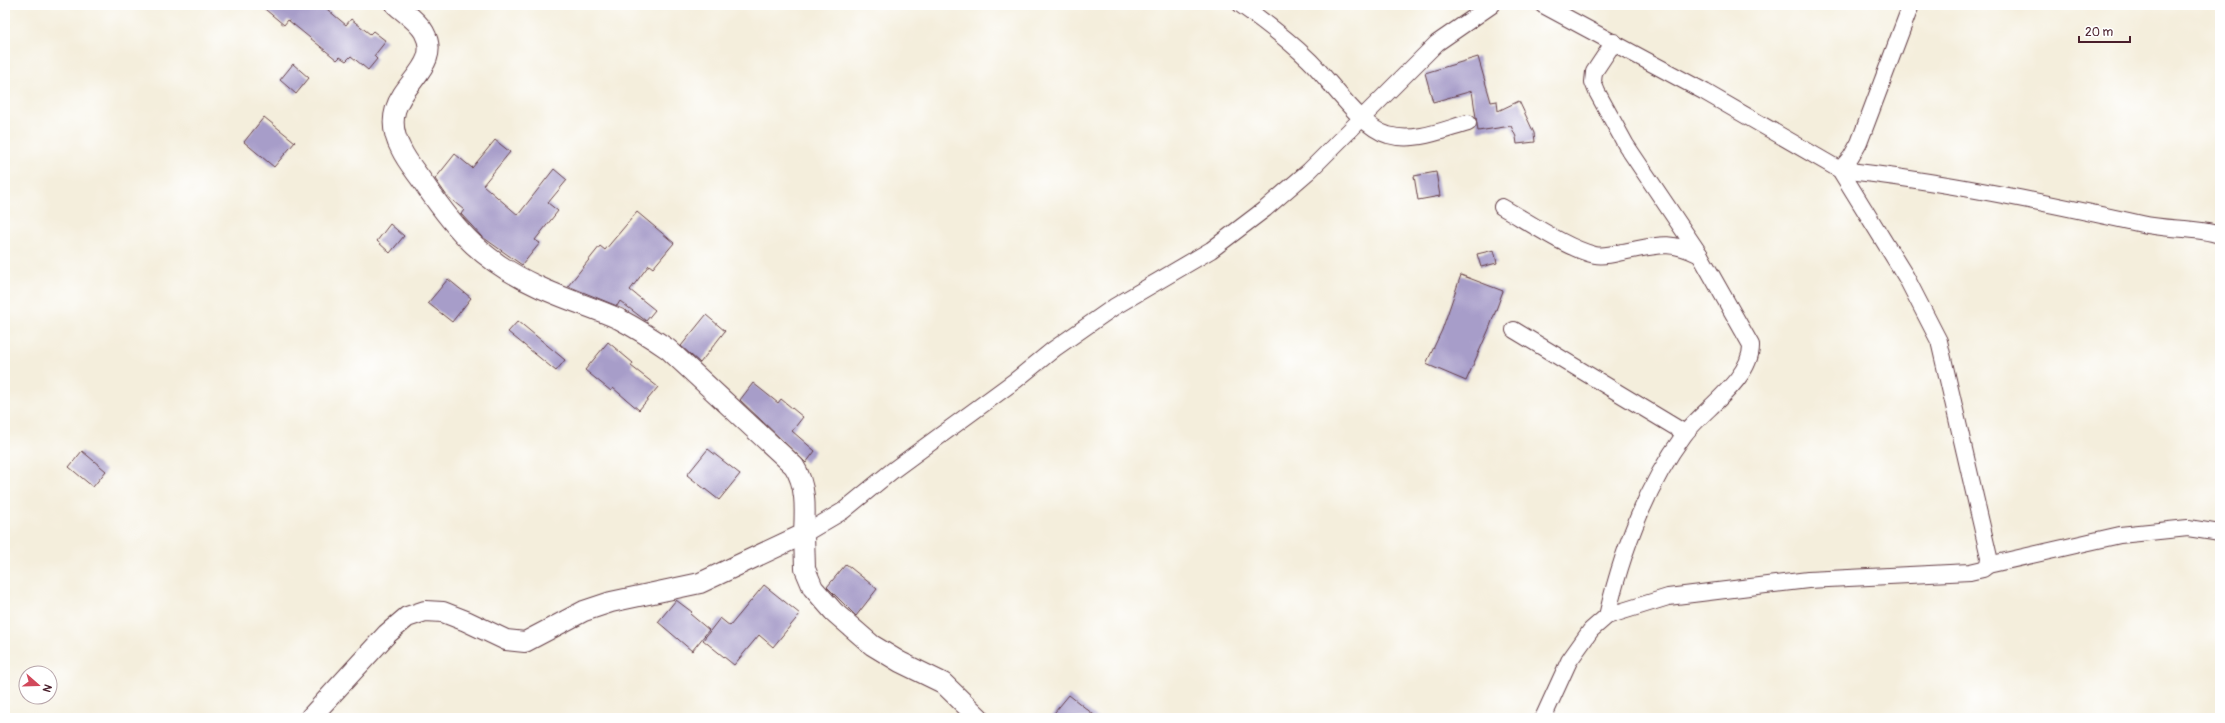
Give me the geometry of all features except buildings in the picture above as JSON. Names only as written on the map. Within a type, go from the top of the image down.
[{"type":"street","points":[[396,5],[424,31],[429,46],[427,58],[399,100],[394,110],[392,122],[400,149],[455,227],[487,258],[537,286],[618,319],[646,334],[668,349],[794,466],[800,475],[803,487],[805,569],[813,588],[834,612],[872,645],[900,662],[942,683],[979,718]]},
{"type":"street","points":[[1240,5],[1278,31],[1305,56],[1362,118],[1383,134],[1410,138],[1468,123]]},
{"type":"street","points":[[310,718],[387,634],[407,617],[425,611],[443,612],[506,640],[525,642],[584,611],[611,602],[700,583],[804,534],[843,511],[892,471],[1016,380],[1054,349],[1114,307],[1211,250],[1265,209],[1293,185],[1437,43],[1492,5]]},
{"type":"street","points":[[1543,5],[1614,42],[1806,149],[1840,170],[1878,174],[2024,199],[2163,229],[2210,232],[2220,235]]},
{"type":"street","points":[[1840,170],[1851,157],[1859,143],[1911,5]]},
{"type":"street","points":[[1607,616],[1615,583],[1643,505],[1685,434],[1712,407],[1737,378],[1752,352],[1751,345],[1700,255],[1626,145],[1597,92],[1593,82],[1594,72],[1614,42]]},
{"type":"street","points":[[1840,170],[1906,277],[1939,341],[1989,557],[1988,565]]},
{"type":"street","points":[[1502,207],[1548,233],[1596,255],[1610,255],[1672,244],[1683,247],[1700,255]]},
{"type":"street","points":[[1514,330],[1685,434]]},
{"type":"street","points":[[1543,718],[1569,660],[1591,630],[1607,616],[1668,597],[1808,580],[1970,572],[1983,569],[1988,565],[2120,536],[2188,528],[2220,533]]}]
